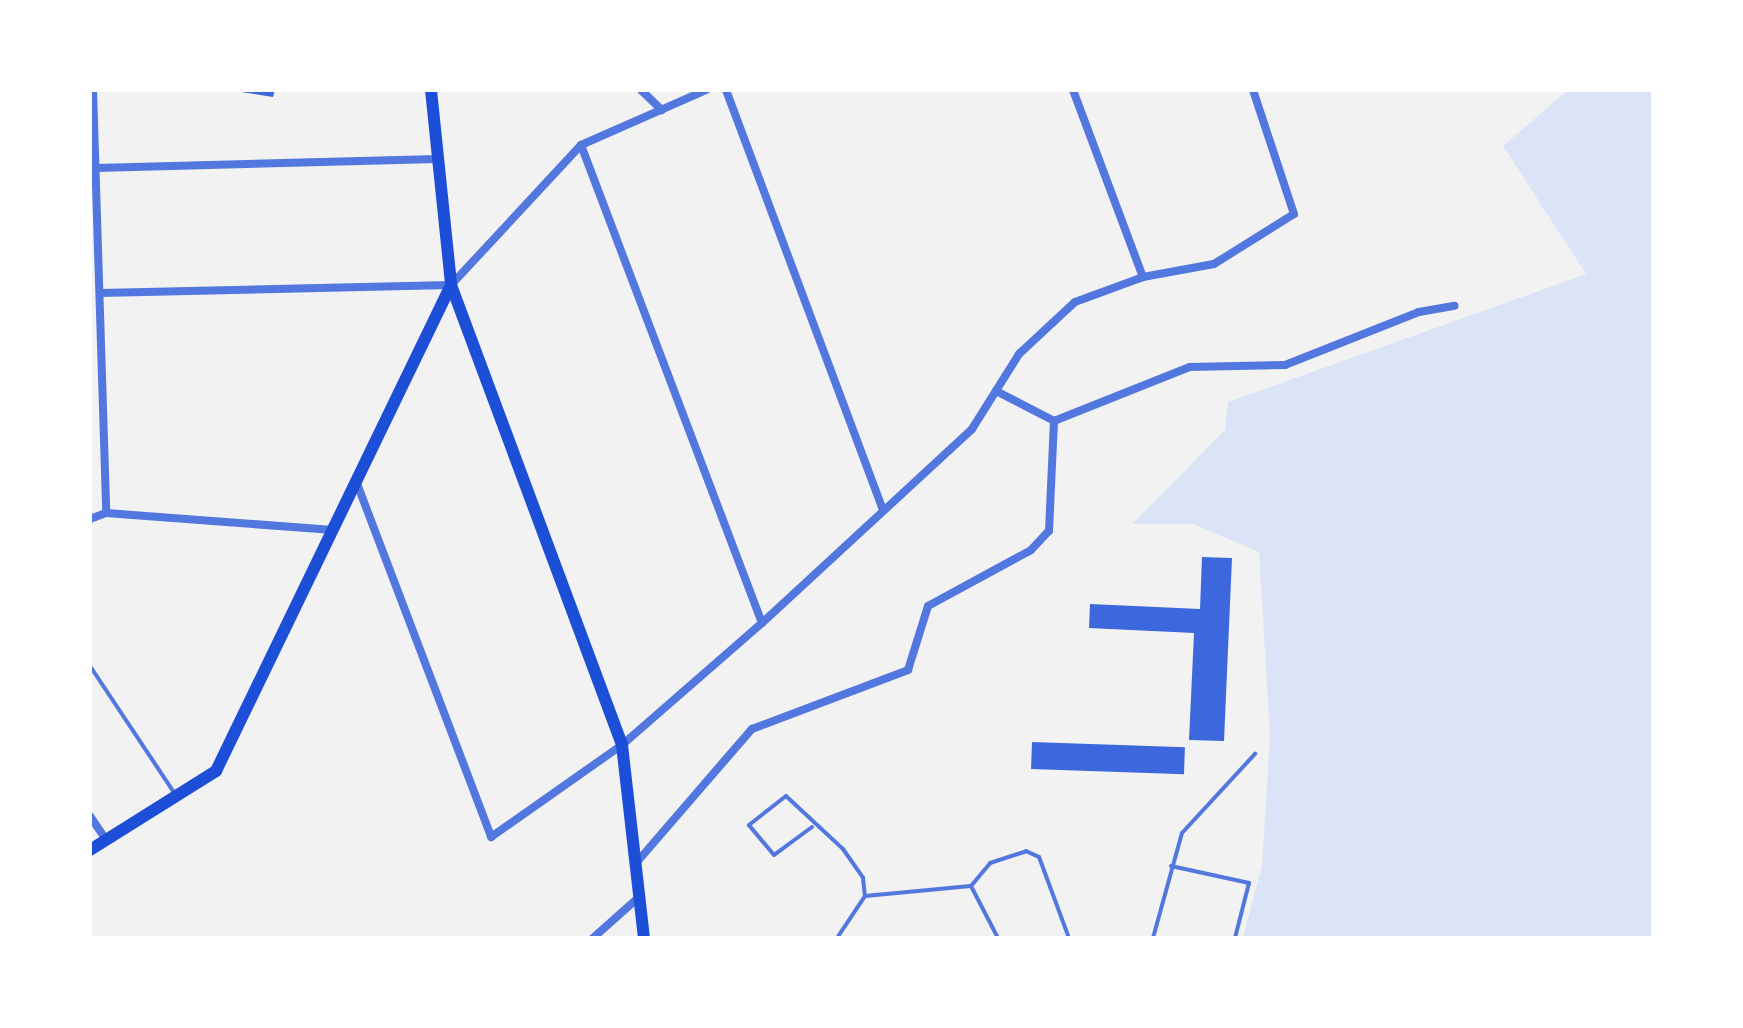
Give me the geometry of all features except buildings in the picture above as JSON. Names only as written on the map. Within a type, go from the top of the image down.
[{"type":"main road","points":[[431,90],[451,285],[622,745],[644,938]]},
{"type":"main road","points":[[90,850],[216,771],[451,285]]},
{"type":"street","points":[[93,90],[96,168],[94,228],[100,293],[106,513]]},
{"type":"street","points":[[641,90],[662,110]]},
{"type":"street","points":[[100,293],[451,285],[581,145],[706,90]]},
{"type":"street","points":[[726,90],[883,511]]},
{"type":"street","points":[[1073,90],[1143,277]]},
{"type":"street","points":[[356,481],[491,837],[622,745],[762,623],[972,429],[1019,354],[1075,302],[1143,277],[1214,264],[1294,214],[1253,90]]},
{"type":"street","points":[[581,145],[762,623]]},
{"type":"street","points":[[96,168],[437,159]]},
{"type":"street","points":[[996,391],[1054,421],[1190,367],[1285,365],[1419,312],[1454,306]]},
{"type":"street","points":[[637,862],[752,729],[908,670],[928,606],[1031,550],[1049,531],[1054,421]]},
{"type":"street","points":[[90,519],[106,513],[333,530]]},
{"type":"street","points":[[90,816],[106,840]]},
{"type":"street","points":[[593,938],[639,897]]},
{"type":"lane","points":[[90,666],[176,796]]},
{"type":"lane","points":[[1153,938],[1182,833],[1255,754]]},
{"type":"lane","points":[[812,827],[774,855],[749,825],[786,796],[812,827],[843,849],[863,878],[865,896],[837,938]]},
{"type":"lane","points":[[865,896],[971,886],[990,863],[1026,851],[1039,857],[1069,938]]},
{"type":"lane","points":[[1171,866],[1249,883],[1235,938]]},
{"type":"lane","points":[[971,886],[998,938]]},
{"type":"shaded area","points":[[1568,90],[1653,90],[1653,938],[1243,938],[1262,865],[1270,736],[1259,552],[1193,524],[1132,524],[1225,430],[1228,402],[1586,274],[1503,146]]}]
